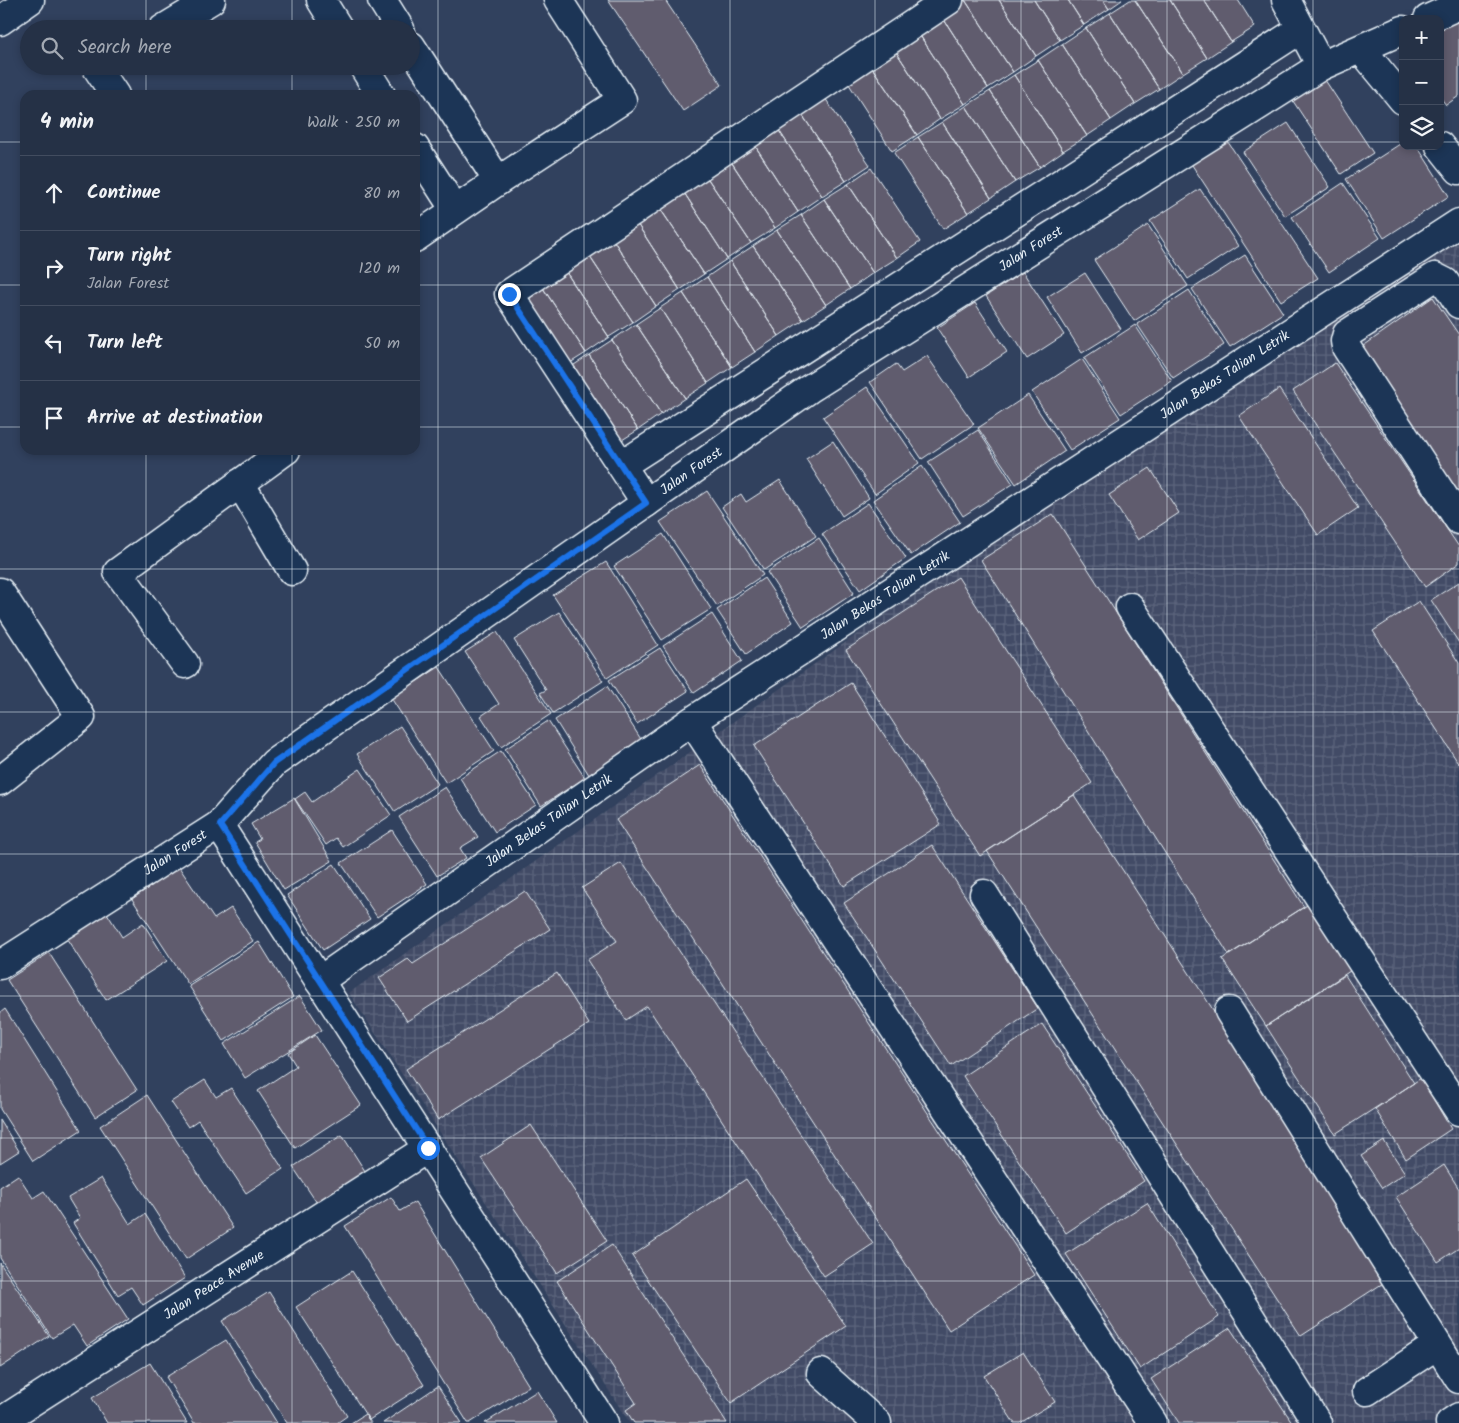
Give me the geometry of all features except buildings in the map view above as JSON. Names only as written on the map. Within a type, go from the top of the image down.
[{"type":"street","points":[[0,21],[30,0]]},
{"type":"street","points":[[178,20],[211,0]]},
{"type":"street","points":[[321,0],[333,20]]},
{"type":"street","points":[[382,0],[394,20]]},
{"type":"street","points":[[420,234],[622,100],[558,0]]},
{"type":"street","points":[[646,503],[509,294],[949,0]]},
{"type":"street","points":[[1286,0],[1321,66]]},
{"type":"street","points":[[1436,15],[1459,4]]},
{"type":"street","points":[[622,464],[1301,28]]},
{"type":"street","name":"Jalan Forest","points":[[0,965],[220,825],[274,763],[809,389],[1321,66],[1399,32]]},
{"type":"street","points":[[1361,49],[1399,95]]},
{"type":"street","points":[[420,60],[498,181]]},
{"type":"street","points":[[102,75],[112,90]]},
{"type":"street","points":[[369,75],[378,90]]},
{"type":"street","points":[[1443,150],[1459,170]]},
{"type":"street","points":[[420,156],[455,210]]},
{"type":"street","name":"Jalan Bekas Talian Letrik","points":[[319,981],[692,721],[1459,223]]},
{"type":"street","points":[[1459,304],[1445,282],[1435,277],[1347,334],[1345,340],[1346,347],[1459,520]]},
{"type":"street","points":[[185,664],[118,572],[279,455]]},
{"type":"street","points":[[240,483],[292,571]]},
{"type":"street","points":[[0,592],[81,717],[0,782]]},
{"type":"street","points":[[1130,607],[1459,1111]]},
{"type":"street","points":[[692,721],[1153,1423]]},
{"type":"street","points":[[220,825],[604,1423]]},
{"type":"street","points":[[984,894],[1317,1423]]},
{"type":"street","points":[[1229,1011],[1459,1379]]},
{"type":"street","name":"Jalan Peace Avenue","points":[[0,1422],[428,1148]]},
{"type":"street","points":[[1368,1391],[1437,1344]]},
{"type":"street","points":[[821,1373],[877,1423]]},
{"type":"street","points":[[1450,1423],[1459,1417]]},
{"type":"shaded area","points":[[1459,221],[1459,1423],[630,1423],[349,993],[1197,394]]},
{"type":"route","points":[[428,1148],[220,825],[274,763],[646,503],[509,294]]}]
